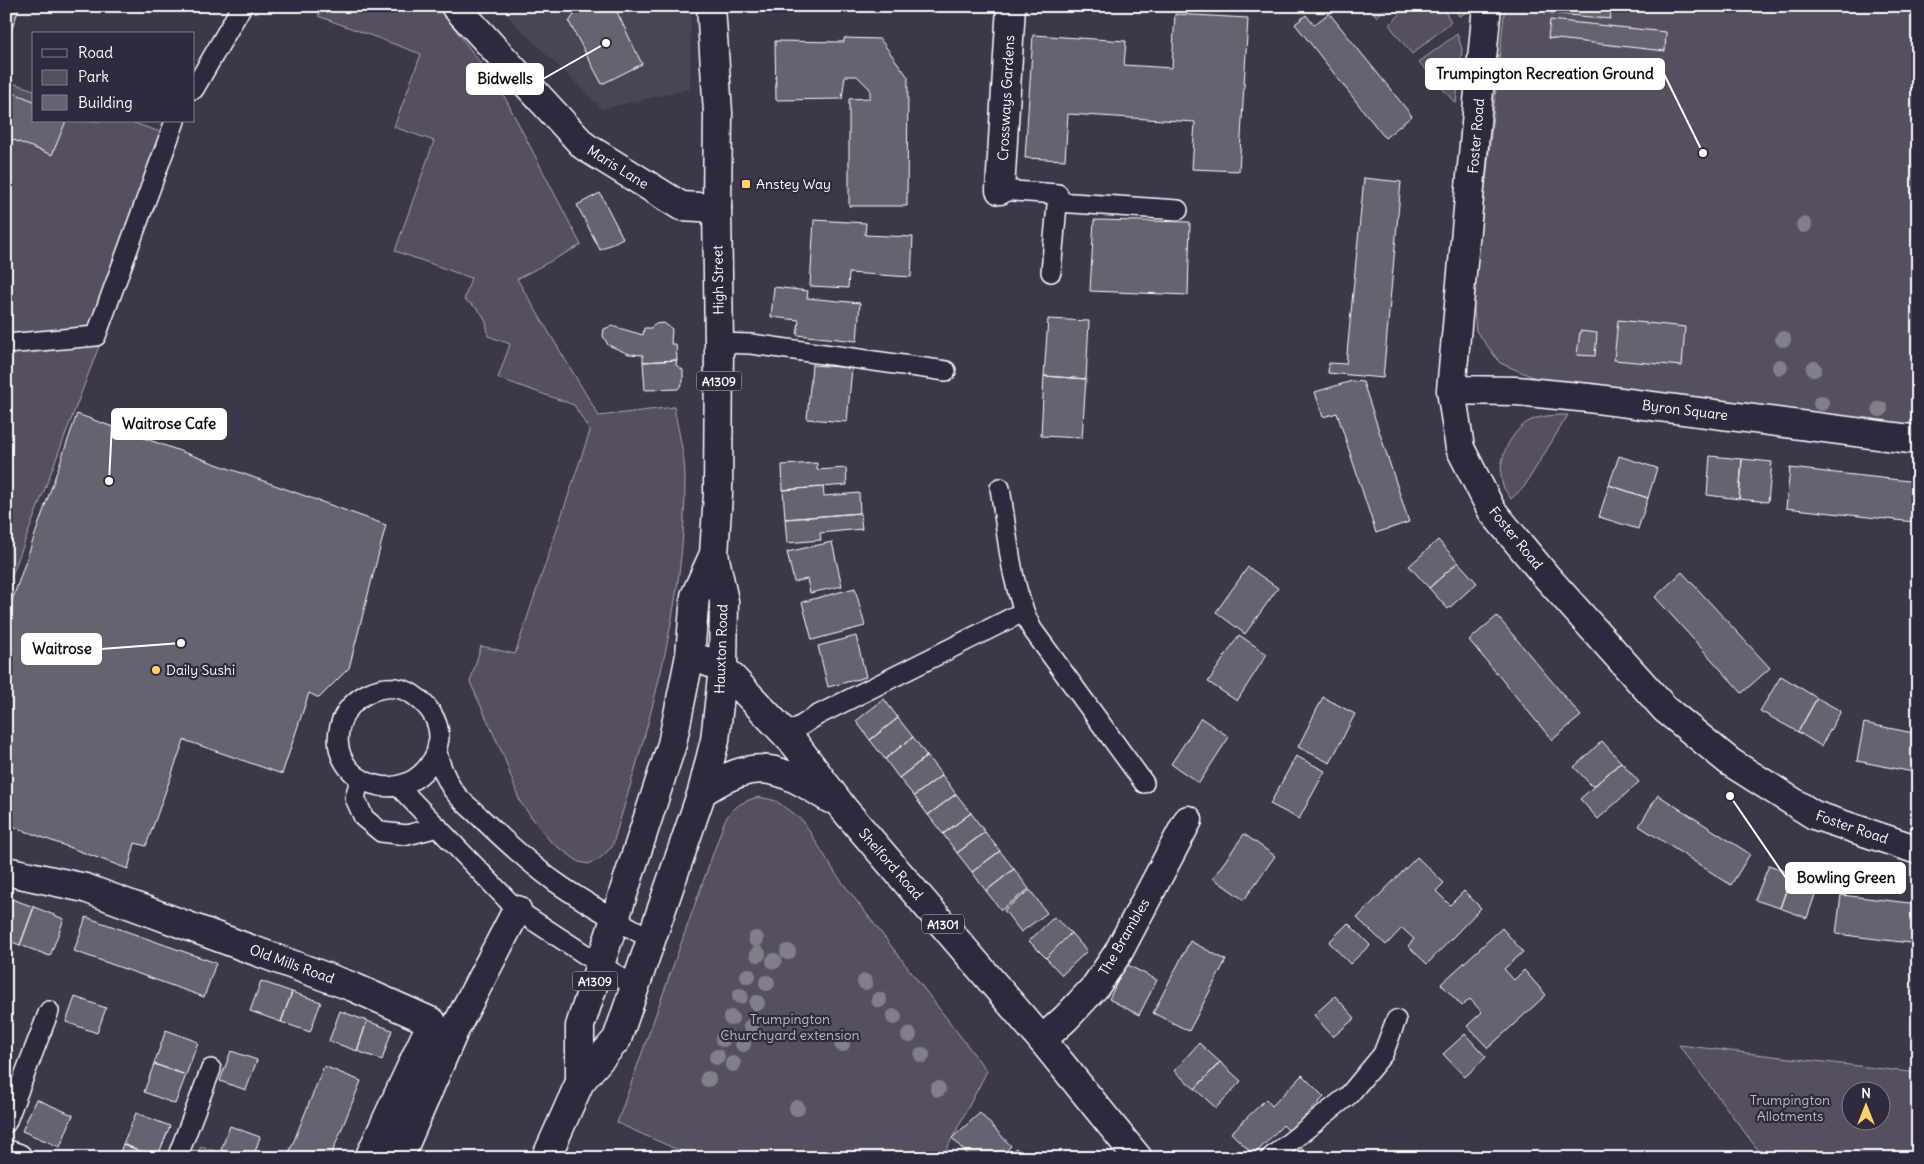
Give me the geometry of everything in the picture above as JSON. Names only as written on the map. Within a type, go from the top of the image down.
[{"type":"street","name":"Maris Lane","points":[[455,6],[584,146],[681,206],[717,208]]},
{"type":"street","name":"High Street","points":[[711,6],[718,113],[718,494],[714,554]]},
{"type":"street","name":"Crossways Gardens","points":[[1000,190],[1011,6]]},
{"type":"street","name":"Foster Road","points":[[1487,6],[1451,390],[1460,448],[1492,511],[1545,575],[1664,709],[1730,762],[1814,815],[1918,850]]},
{"type":"street","name":"Byron Square","points":[[1451,390],[1517,391],[1590,398],[1918,440]]},
{"type":"street","name":"Hauxton Road","points":[[580,1082],[580,1026],[672,744],[690,655],[695,596],[714,554]]},
{"type":"street","name":"Hauxton Road","points":[[546,1158],[580,1082],[617,1039],[702,792],[715,740],[723,668],[724,601],[714,554]]},
{"type":"street","name":"Shelford Road","points":[[690,655],[723,668],[787,735],[844,808],[1042,1040],[1138,1158]]},
{"type":"street","points":[[702,792],[736,773],[751,769],[770,769],[795,777],[844,808]]},
{"type":"street","name":"The Brambles","points":[[1042,1040],[1066,1018],[1094,987],[1118,953],[1188,820]]},
{"type":"street","name":"Old Mills Road","points":[[6,870],[85,888],[353,987],[432,1022],[369,1158]]},
{"type":"street","points":[[399,1158],[454,1032],[518,910]]},
{"type":"street","points":[[6,1154],[18,1158]]},
{"type":"lane","points":[[195,87],[242,6]]},
{"type":"lane","points":[[6,344],[96,336],[175,122]]},
{"type":"lane","points":[[1000,190],[1058,194],[1051,272]]},
{"type":"lane","points":[[1057,202],[1178,210]]},
{"type":"lane","points":[[719,343],[752,344],[946,371]]},
{"type":"lane","points":[[1000,488],[1017,594],[1023,612],[1032,630],[1144,783]]},
{"type":"lane","points":[[787,735],[816,716],[1023,612]]},
{"type":"lane","points":[[387,688],[411,693],[429,709],[436,722],[439,737],[437,752],[431,764],[423,774],[398,787],[378,787],[360,779],[346,764],[339,746],[340,726],[348,708],[363,695],[387,688]]},
{"type":"lane","points":[[437,752],[452,788],[497,833],[553,881],[652,939]]},
{"type":"lane","points":[[360,779],[355,798],[364,818],[381,832],[407,835],[438,827]]},
{"type":"lane","points":[[398,787],[518,910],[635,987]]},
{"type":"lane","points":[[6,1123],[49,1011]]},
{"type":"lane","points":[[1270,1158],[1349,1095],[1383,1054],[1396,1020]]},
{"type":"lane","points":[[177,1158],[211,1069]]},
{"type":"shaded area","points":[[497,6],[691,6],[690,89],[602,109]]},
{"type":"green space","points":[[324,6],[438,6],[502,92],[581,245],[517,279],[599,416],[674,407],[683,451],[685,478],[684,526],[672,619],[651,711],[612,847],[598,860],[588,864],[579,862],[550,841],[520,802],[504,757],[470,682],[481,646],[515,654],[590,431],[574,405],[498,378],[510,344],[488,336],[482,314],[464,300],[471,278],[395,251],[434,141],[394,127],[421,54],[318,16]]},
{"type":"green space","points":[[1369,6],[1388,6],[1377,17]]},
{"type":"green space","points":[[1409,6],[1442,6],[1451,22],[1412,54],[1389,25]]},
{"type":"green space","points":[[1453,6],[1468,6],[1469,11],[1459,16]]},
{"type":"green space","points":[[1505,6],[1918,6],[1918,428],[1540,380],[1500,363],[1476,331],[1473,299]]},
{"type":"green space","points":[[1457,34],[1462,49],[1456,104],[1419,62]]},
{"type":"green space","points":[[6,81],[32,89],[32,122],[131,122],[178,138],[6,591]]},
{"type":"green space","points":[[1568,415],[1524,487],[1511,499],[1503,486],[1501,468],[1505,451],[1514,435],[1526,423],[1536,418]]},
{"type":"green space","name":"Trumpington Churchyard extension","points":[[760,797],[776,801],[803,821],[836,874],[987,1071],[942,1158],[696,1158],[617,1123],[725,820],[740,804]]},
{"type":"green space","name":"Trumpington Allotments","points":[[1679,1045],[1918,1073],[1918,1158],[1764,1158]]},
{"type":"green space","points":[[201,1146],[233,1158],[196,1158]]},
{"type":"building","points":[[6,6],[20,6],[6,45]]},
{"type":"building","points":[[577,6],[614,6],[642,64],[602,84],[569,22],[578,9]]},
{"type":"building","points":[[1551,6],[1612,6],[1610,19],[1550,13]]},
{"type":"building","points":[[1329,13],[1412,116],[1385,138],[1295,24],[1306,15],[1314,25]]},
{"type":"building","points":[[1175,14],[1248,18],[1239,171],[1192,169],[1195,122],[1068,114],[1065,160],[1025,158],[1033,35],[1126,41],[1124,65],[1172,68]]},
{"type":"building","points":[[1550,20],[1666,32],[1665,51],[1548,38]]},
{"type":"building","points":[[844,38],[880,39],[908,77],[907,206],[849,206],[849,99],[870,98],[870,89],[857,76],[845,76],[842,99],[776,100],[775,41],[844,42]]},
{"type":"building","points":[[6,90],[32,100],[32,122],[66,122],[52,155],[6,137]]},
{"type":"building","points":[[1364,178],[1401,182],[1383,378],[1328,373],[1329,363],[1346,364]]},
{"type":"building","points":[[600,193],[623,238],[600,250],[577,205]]},
{"type":"building","points":[[814,220],[866,223],[865,235],[913,237],[911,277],[849,273],[848,288],[810,286]]},
{"type":"building","points":[[1094,220],[1190,222],[1188,295],[1090,291]]},
{"type":"building","points":[[774,287],[808,291],[807,298],[860,303],[857,341],[797,335],[799,320],[771,317]]},
{"type":"building","points":[[1048,319],[1089,321],[1086,379],[1044,376]]},
{"type":"building","points":[[1618,320],[1685,327],[1682,366],[1614,360]]},
{"type":"building","points":[[664,323],[672,329],[671,344],[676,344],[677,360],[643,362],[643,355],[629,354],[608,345],[603,336],[604,329],[612,326],[643,335],[644,328],[651,328],[654,324]]},
{"type":"building","points":[[1580,331],[1597,333],[1595,356],[1577,355]]},
{"type":"building","points":[[677,360],[676,365],[683,370],[683,382],[678,389],[645,390],[643,362]]},
{"type":"building","points":[[812,365],[852,368],[847,422],[807,419]]},
{"type":"building","points":[[1044,376],[1086,379],[1082,438],[1041,436]]},
{"type":"building","points":[[1352,381],[1363,382],[1409,522],[1376,533],[1337,413],[1323,417],[1315,392]]},
{"type":"building","points":[[77,414],[386,525],[349,668],[319,698],[309,693],[282,774],[184,740],[146,846],[135,843],[128,869],[6,824],[6,618]]},
{"type":"building","points":[[1619,456],[1657,468],[1648,498],[1609,485]]},
{"type":"building","points":[[1710,456],[1742,459],[1739,499],[1707,495]]},
{"type":"building","points":[[1742,459],[1772,462],[1768,502],[1739,499]]},
{"type":"building","points":[[817,463],[817,470],[846,468],[847,485],[783,490],[782,465]]},
{"type":"building","points":[[1790,468],[1918,482],[1914,522],[1786,508]]},
{"type":"building","points":[[1609,485],[1648,498],[1638,529],[1599,517]]},
{"type":"building","points":[[823,487],[824,496],[859,493],[860,513],[785,519],[783,490]]},
{"type":"building","points":[[860,513],[862,529],[820,533],[821,540],[787,543],[785,519]]},
{"type":"building","points":[[1438,540],[1458,562],[1429,588],[1409,566]]},
{"type":"building","points":[[832,542],[842,586],[810,593],[807,579],[794,582],[787,552]]},
{"type":"building","points":[[1458,562],[1477,583],[1448,609],[1429,588]]},
{"type":"building","points":[[1248,567],[1278,588],[1245,634],[1216,612]]},
{"type":"building","points":[[1682,572],[1770,668],[1742,693],[1655,597]]},
{"type":"building","points":[[855,588],[865,626],[812,640],[802,602]]},
{"type":"building","points":[[1497,616],[1581,716],[1552,740],[1469,640]]},
{"type":"building","points":[[1239,635],[1267,654],[1237,701],[1208,682]]},
{"type":"building","points":[[856,636],[866,677],[828,687],[818,646]]},
{"type":"building","points":[[1781,676],[1817,698],[1798,732],[1760,711]]},
{"type":"building","points":[[1323,697],[1355,714],[1330,763],[1298,747]]},
{"type":"building","points":[[1817,698],[1841,711],[1821,746],[1798,732]]},
{"type":"building","points":[[884,699],[898,718],[870,740],[856,721]]},
{"type":"building","points":[[898,718],[913,737],[885,759],[870,740]]},
{"type":"building","points":[[1201,718],[1229,737],[1199,783],[1171,764]]},
{"type":"building","points":[[1864,723],[1918,734],[1918,773],[1857,761]]},
{"type":"building","points":[[913,737],[927,756],[899,778],[885,759]]},
{"type":"building","points":[[1602,741],[1621,762],[1593,787],[1574,767]]},
{"type":"building","points":[[927,756],[942,775],[914,796],[899,778]]},
{"type":"building","points":[[1296,756],[1325,771],[1299,819],[1270,804]]},
{"type":"building","points":[[1621,762],[1639,782],[1598,819],[1580,799]]},
{"type":"building","points":[[942,775],[956,794],[928,815],[914,796]]},
{"type":"building","points":[[956,794],[971,813],[943,834],[928,815]]},
{"type":"building","points":[[1658,795],[1750,854],[1731,885],[1639,826]]},
{"type":"building","points":[[971,813],[985,832],[957,853],[943,834]]},
{"type":"building","points":[[985,832],[1000,851],[972,872],[957,853]]},
{"type":"building","points":[[1244,834],[1275,856],[1244,900],[1213,878]]},
{"type":"building","points":[[1000,851],[1014,869],[986,891],[972,872]]},
{"type":"building","points":[[1417,857],[1444,883],[1436,891],[1450,905],[1464,891],[1481,908],[1427,964],[1408,946],[1414,939],[1402,928],[1386,945],[1357,918]]},
{"type":"building","points":[[1769,865],[1792,874],[1780,908],[1755,900]]},
{"type":"building","points":[[1014,869],[1029,889],[1001,910],[986,891]]},
{"type":"building","points":[[1792,874],[1819,883],[1807,918],[1780,908]]},
{"type":"building","points":[[1030,890],[1047,913],[1021,932],[1004,910]]},
{"type":"building","points":[[1841,895],[1918,904],[1918,944],[1836,934]]},
{"type":"building","points":[[6,897],[34,907],[20,945],[6,940]]},
{"type":"building","points":[[34,907],[64,919],[50,956],[20,945]]},
{"type":"building","points":[[86,917],[216,963],[204,997],[74,951]]},
{"type":"building","points":[[1054,917],[1071,933],[1046,958],[1029,941]]},
{"type":"building","points":[[1348,923],[1370,945],[1350,964],[1329,942]]},
{"type":"building","points":[[1502,928],[1523,952],[1504,969],[1514,980],[1524,970],[1546,995],[1488,1048],[1467,1026],[1482,1012],[1470,999],[1462,1006],[1441,984]]},
{"type":"building","points":[[1071,933],[1087,951],[1062,975],[1046,958]]},
{"type":"building","points":[[1190,941],[1226,960],[1189,1031],[1153,1013]]},
{"type":"building","points":[[1126,964],[1157,980],[1139,1015],[1109,999]]},
{"type":"building","points":[[261,981],[292,992],[281,1022],[250,1011]]},
{"type":"building","points":[[292,992],[321,1002],[310,1032],[281,1022]]},
{"type":"building","points":[[1335,996],[1355,1018],[1333,1037],[1314,1015]]},
{"type":"building","points":[[75,997],[106,1008],[97,1033],[66,1022]]},
{"type":"building","points":[[340,1011],[367,1021],[357,1051],[329,1041]]},
{"type":"building","points":[[367,1021],[392,1030],[382,1060],[357,1051]]},
{"type":"building","points":[[166,1030],[198,1042],[186,1075],[154,1064]]},
{"type":"building","points":[[1465,1034],[1486,1057],[1465,1077],[1443,1054]]},
{"type":"building","points":[[1199,1043],[1220,1062],[1195,1089],[1174,1071]]},
{"type":"building","points":[[231,1051],[257,1060],[246,1090],[220,1081]]},
{"type":"building","points":[[1220,1062],[1241,1081],[1216,1108],[1195,1089]]},
{"type":"building","points":[[154,1064],[186,1075],[175,1104],[144,1092]]},
{"type":"building","points":[[324,1066],[361,1081],[330,1158],[287,1158]]},
{"type":"building","points":[[1302,1075],[1324,1097],[1290,1132],[1283,1125],[1254,1155],[1231,1133],[1266,1099],[1272,1106]]},
{"type":"building","points":[[36,1099],[73,1115],[60,1147],[22,1131]]},
{"type":"building","points":[[136,1113],[170,1126],[157,1158],[123,1144]]},
{"type":"building","points":[[980,1113],[1011,1146],[999,1158],[971,1158],[952,1138]]},
{"type":"building","points":[[230,1126],[260,1137],[253,1158],[241,1158],[221,1150]]},
{"type":"building","points":[[123,1144],[157,1158],[118,1158]]},
{"type":"building","points":[[1299,1146],[1311,1158],[1287,1158]]},
{"type":"building","points":[[1016,1148],[1025,1158],[1005,1158]]},
{"type":"place","name":"Bidwells","points":[[606,43]]},
{"type":"place","name":"Trumpington Recreation Ground","points":[[1703,153]]},
{"type":"place","name":"Anstey Way","points":[[746,184]]},
{"type":"place","name":"Waitrose Cafe","points":[[109,481]]},
{"type":"place","name":"Waitrose","points":[[181,643]]},
{"type":"place","name":"Daily Sushi","points":[[156,670]]},
{"type":"place","name":"Bowling Green","points":[[1730,796]]}]
